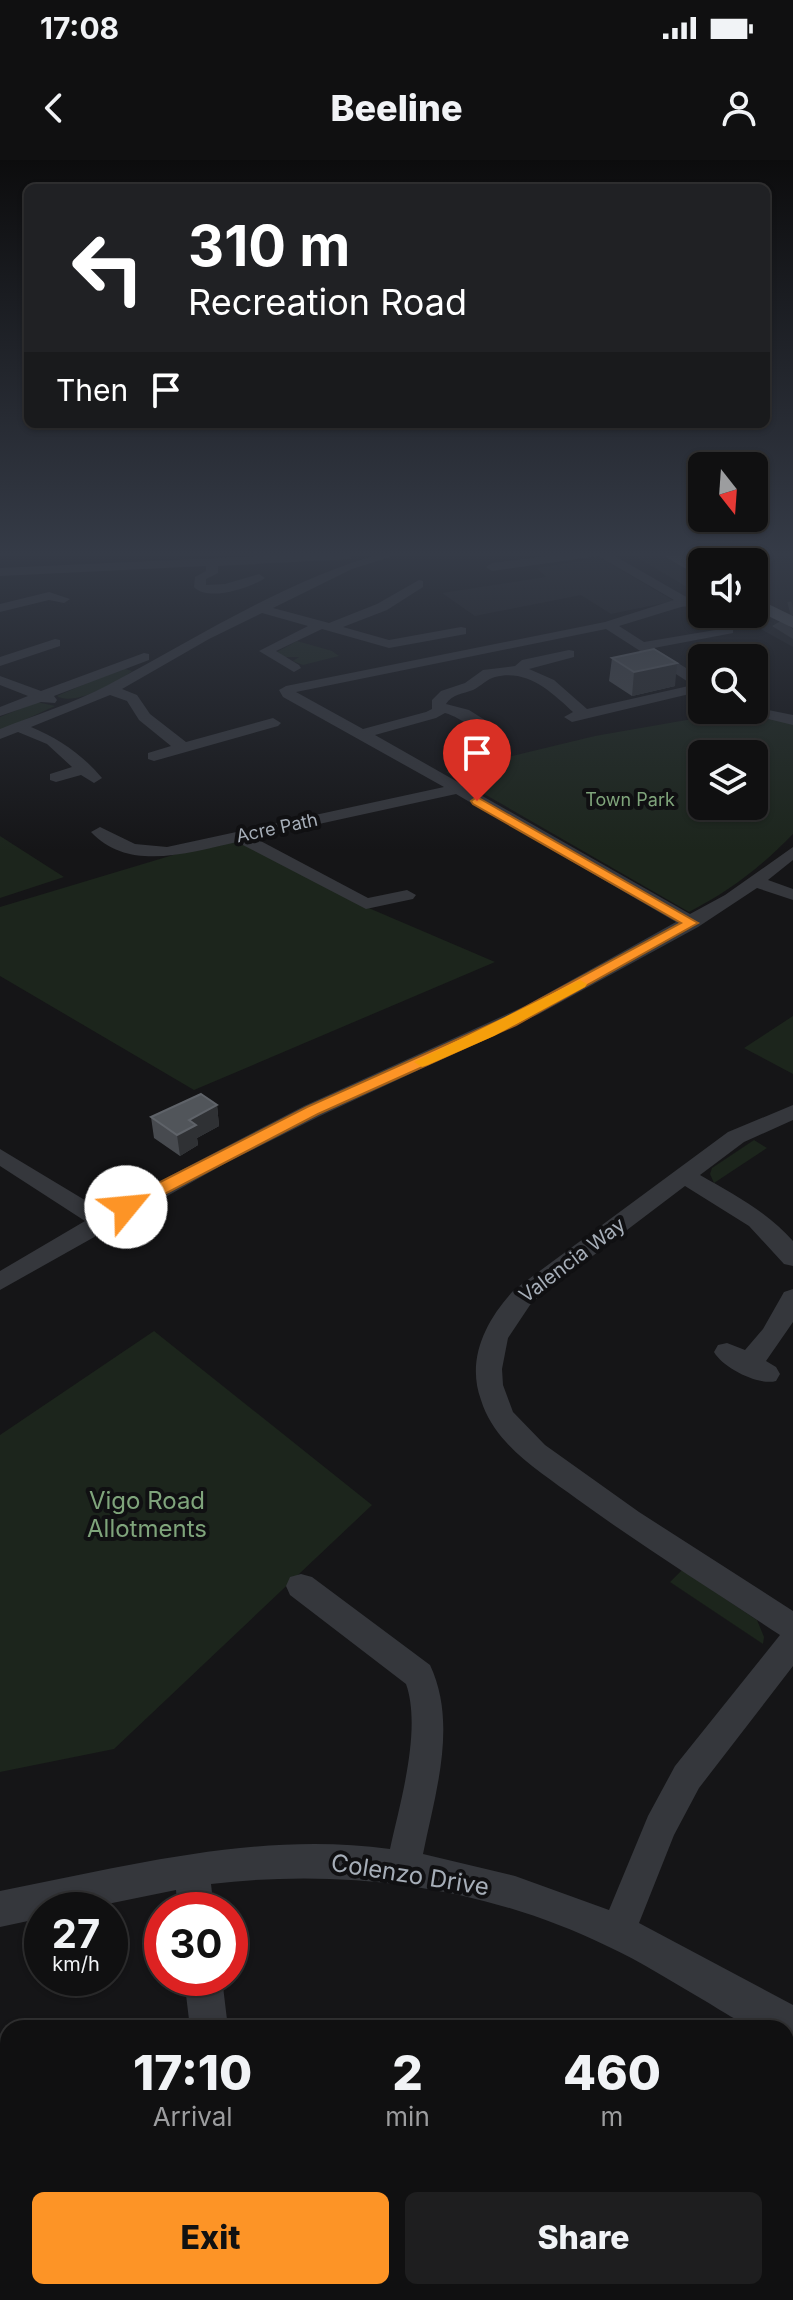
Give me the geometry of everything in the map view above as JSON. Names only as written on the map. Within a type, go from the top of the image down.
[{"type":"street","points":[[17,652],[21,655]]},
{"type":"street","points":[[0,662],[30,652]]},
{"type":"street","points":[[0,734],[71,708],[181,652]]},
{"type":"street","points":[[267,652],[280,662],[295,662]]},
{"type":"street","points":[[478,652],[285,692],[691,923]]},
{"type":"street","points":[[653,652],[688,676]]},
{"type":"street","points":[[519,670],[527,663],[569,654]]},
{"type":"street","points":[[0,712],[144,657]]},
{"type":"street","points":[[440,707],[442,697],[470,686],[488,673],[519,670],[549,683],[584,714]]},
{"type":"street","points":[[0,680],[71,708]]},
{"type":"street","points":[[568,718],[688,688]]},
{"type":"street","points":[[110,690],[132,698],[144,717],[183,748]]},
{"type":"street","points":[[362,734],[431,715],[440,707]]},
{"type":"street","points":[[440,707],[464,713],[499,735]]},
{"type":"street","points":[[772,716],[777,711],[793,709]]},
{"type":"street","points":[[768,715],[793,720]]},
{"type":"street","points":[[154,756],[273,723]]},
{"type":"street","points":[[18,727],[52,741],[89,774],[56,777]]},
{"type":"street","name":"Acre Path","points":[[100,832],[122,846],[155,853],[457,789]]},
{"type":"street","points":[[239,836],[366,904],[407,895]]},
{"type":"street","points":[[0,1282],[102,1221],[299,1117],[510,1021],[691,923],[757,882],[793,852]]},
{"type":"street","points":[[757,882],[793,895]]},
{"type":"street","name":"Valencia Way","points":[[793,1112],[736,1137],[513,1306],[491,1344],[488,1361],[490,1386],[503,1419],[544,1459],[607,1506],[793,1627]]},
{"type":"street","points":[[0,1156],[102,1221]]},
{"type":"street","points":[[684,1176],[763,1223],[793,1258]]},
{"type":"street","points":[[747,1363],[773,1335],[793,1298]]},
{"type":"street","points":[[301,1586],[419,1675],[426,1686],[429,1719],[403,1869]]},
{"type":"street","points":[[618,1931],[660,1827],[687,1777],[793,1642]]},
{"type":"street","name":"Colenzo Drive","points":[[0,1909],[192,1872],[263,1863],[336,1860],[403,1869],[548,1903],[618,1931],[738,1998],[785,2020]]},
{"type":"street","points":[[192,1872],[194,1892]]},
{"type":"street","points":[[205,1996],[208,2020]]},
{"type":"green space","points":[[333,652],[339,656],[303,665],[293,661],[299,657],[281,657],[275,653]]},
{"type":"green space","points":[[122,668],[132,671],[96,692],[74,698],[57,696]]},
{"type":"green space","points":[[37,702],[55,706],[0,731],[0,717]]},
{"type":"green space","name":"Town Park","points":[[768,718],[793,723],[793,834],[744,878],[689,912],[446,772],[595,736],[688,720],[688,724],[768,724]]},
{"type":"green space","points":[[0,836],[64,877],[0,898]]},
{"type":"green space","points":[[239,840],[364,906],[495,962],[194,1090],[0,976],[0,907],[193,849]]},
{"type":"green space","points":[[793,1016],[793,1074],[744,1048]]},
{"type":"green space","points":[[754,1140],[767,1148],[714,1183],[710,1174],[712,1168]]},
{"type":"green space","name":"Vigo Road Allotments","points":[[154,1331],[372,1505],[114,1749],[0,1772],[0,1435]]},
{"type":"green space","points":[[682,1570],[757,1620],[764,1637],[763,1644],[670,1582]]},
{"type":"building","points":[[659,652],[677,663],[634,672],[612,658]]},
{"type":"building","points":[[201,1094],[217,1105],[189,1120],[196,1125],[177,1135],[151,1117]]},
{"type":"slow traffic","points":[[422,1062],[489,1032],[580,984]]},
{"type":"route","points":[[126,1207],[312,1111],[466,1043],[532,1010],[691,923],[477,801]]}]
